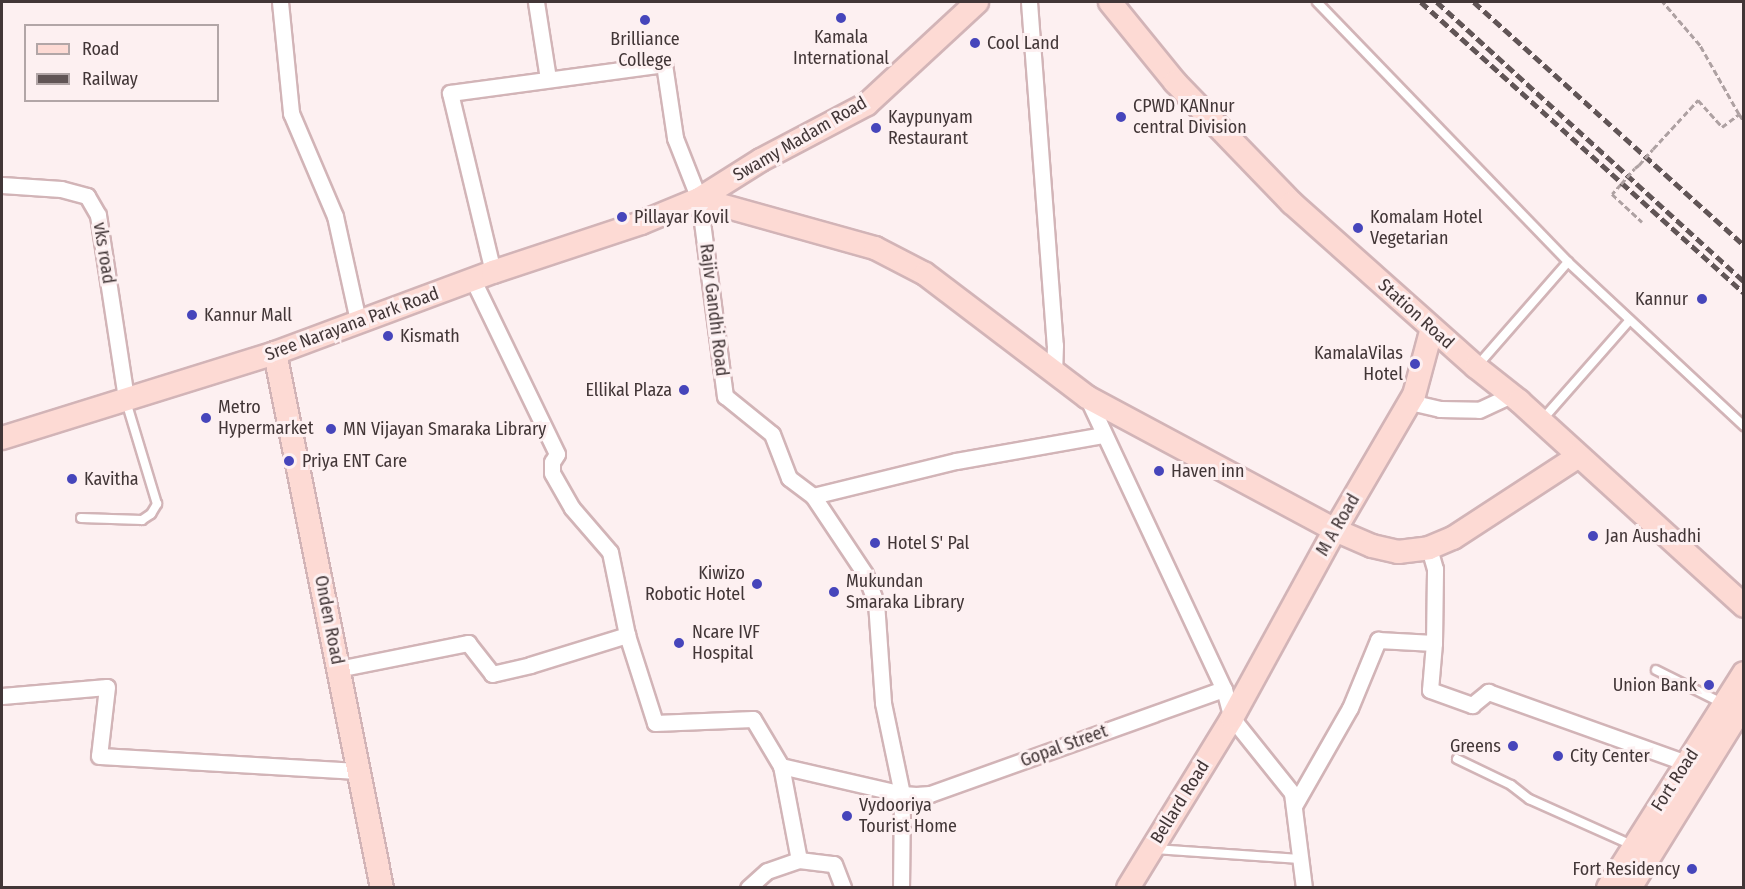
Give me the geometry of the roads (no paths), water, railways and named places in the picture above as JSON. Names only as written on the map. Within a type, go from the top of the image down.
[{"type":"main road","name":"Swamy Madam Road","points":[[699,199],[761,160],[867,104],[977,2]]},
{"type":"main road","name":"Station Road","points":[[1110,2],[1175,82],[1292,203],[1476,368],[1541,421],[1743,606]]},
{"type":"main road","name":"Sree Narayana Park Road","points":[[5,440],[126,399],[275,353],[483,276],[641,223],[699,199]]},
{"type":"main road","points":[[699,199],[875,248],[925,274],[1087,397],[1335,530],[1372,546],[1398,552],[1429,548],[1453,538],[1579,456]]},
{"type":"main road","name":"M A Road","points":[[1232,718],[1335,530],[1410,402],[1432,328]]},
{"type":"main road","name":"Onden Road","points":[[275,353],[382,888]]},
{"type":"main road","name":"Fort Road","points":[[1630,888],[1733,704],[1743,673]]},
{"type":"main road","name":"Fort Road","points":[[1608,888],[1686,763],[1733,704]]},
{"type":"main road","name":"Bellard Road","points":[[1128,888],[1232,718]]},
{"type":"street","points":[[280,2],[291,113],[334,216],[358,321]]},
{"type":"street","points":[[536,2],[548,79],[450,93],[483,276],[557,454],[552,462],[552,473],[572,508],[610,552],[627,635],[655,723],[753,719],[781,766],[799,860]]},
{"type":"street","points":[[1029,2],[1055,345],[1054,373]]},
{"type":"street","name":"Rajiv Gandhi Road","points":[[548,79],[664,64],[675,138],[699,199],[725,396],[772,434],[789,478],[813,496],[865,574],[876,602],[883,703],[902,794],[901,888]]},
{"type":"street","name":"vks road","points":[[2,185],[61,189],[87,196],[93,205],[98,215],[126,399]]},
{"type":"street","points":[[1410,402],[1440,409],[1479,410],[1511,395]]},
{"type":"street","points":[[1087,397],[1224,689],[1232,718],[1292,793],[1304,888]]},
{"type":"street","points":[[813,496],[956,461],[1104,435]]},
{"type":"street","points":[[1429,548],[1435,569],[1434,643],[1430,690],[1472,705],[1488,692],[1686,763]]},
{"type":"street","points":[[338,669],[468,643],[492,674],[530,665],[627,635]]},
{"type":"street","points":[[1294,806],[1350,708],[1378,640],[1434,643]]},
{"type":"street","points":[[2,696],[107,687],[99,756],[359,771]]},
{"type":"street","name":"Gopal Street","points":[[781,766],[902,794],[930,794],[1224,689]]},
{"type":"street","points":[[748,888],[767,871],[799,860],[834,864],[843,888]]},
{"type":"lane","points":[[1317,2],[1568,262],[1743,426]]},
{"type":"lane","points":[[1476,368],[1568,262]]},
{"type":"lane","points":[[1541,421],[1630,320]]},
{"type":"lane","points":[[81,518],[142,519],[151,514],[157,504],[126,399]]},
{"type":"lane","points":[[1656,670],[1733,704]]},
{"type":"lane","points":[[1457,759],[1511,784],[1529,799],[1633,845]]},
{"type":"lane","points":[[1151,849],[1300,859]]},
{"type":"railway","points":[[1421,2],[1744,293]]},
{"type":"railway","points":[[1437,2],[1744,281]]},
{"type":"railway","points":[[1474,2],[1744,245]]},
{"type":"place","name":"Kamala International","points":[[841,18]]},
{"type":"place","name":"Brilliance College","points":[[645,20]]},
{"type":"place","name":"Cool Land","points":[[975,43]]},
{"type":"place","name":"CPWD KANnur central Division","points":[[1121,117]]},
{"type":"place","name":"Kaypunyam Restaurant","points":[[876,128]]},
{"type":"place","name":"Pillayar Kovil","points":[[622,217]]},
{"type":"place","name":"Komalam Hotel Vegetarian","points":[[1358,228]]},
{"type":"place","name":"Kannur","points":[[1702,299]]},
{"type":"place","name":"Kannur Mall","points":[[192,315]]},
{"type":"place","name":"Kismath","points":[[388,336]]},
{"type":"place","name":"KamalaVilas Hotel","points":[[1415,364]]},
{"type":"place","name":"Ellikal Plaza","points":[[684,390]]},
{"type":"place","name":"Metro Hypermarket","points":[[206,418]]},
{"type":"place","name":"MN Vijayan Smaraka Library","points":[[331,429]]},
{"type":"place","name":"Priya ENT Care","points":[[289,461]]},
{"type":"place","name":"Haven inn","points":[[1159,471]]},
{"type":"place","name":"Kavitha","points":[[72,479]]},
{"type":"place","name":"Jan Aushadhi","points":[[1593,536]]},
{"type":"place","name":"Hotel S' Pal","points":[[875,543]]},
{"type":"place","name":"Kiwizo Robotic Hotel","points":[[757,584]]},
{"type":"place","name":"Mukundan Smaraka Library","points":[[834,592]]},
{"type":"place","name":"Ncare IVF Hospital","points":[[679,643]]},
{"type":"place","name":"Union Bank","points":[[1709,685]]},
{"type":"place","name":"Greens","points":[[1513,746]]},
{"type":"place","name":"City Center","points":[[1558,756]]},
{"type":"place","name":"Vydooriya Tourist Home","points":[[847,816]]},
{"type":"place","name":"Fort Residency","points":[[1692,869]]}]
